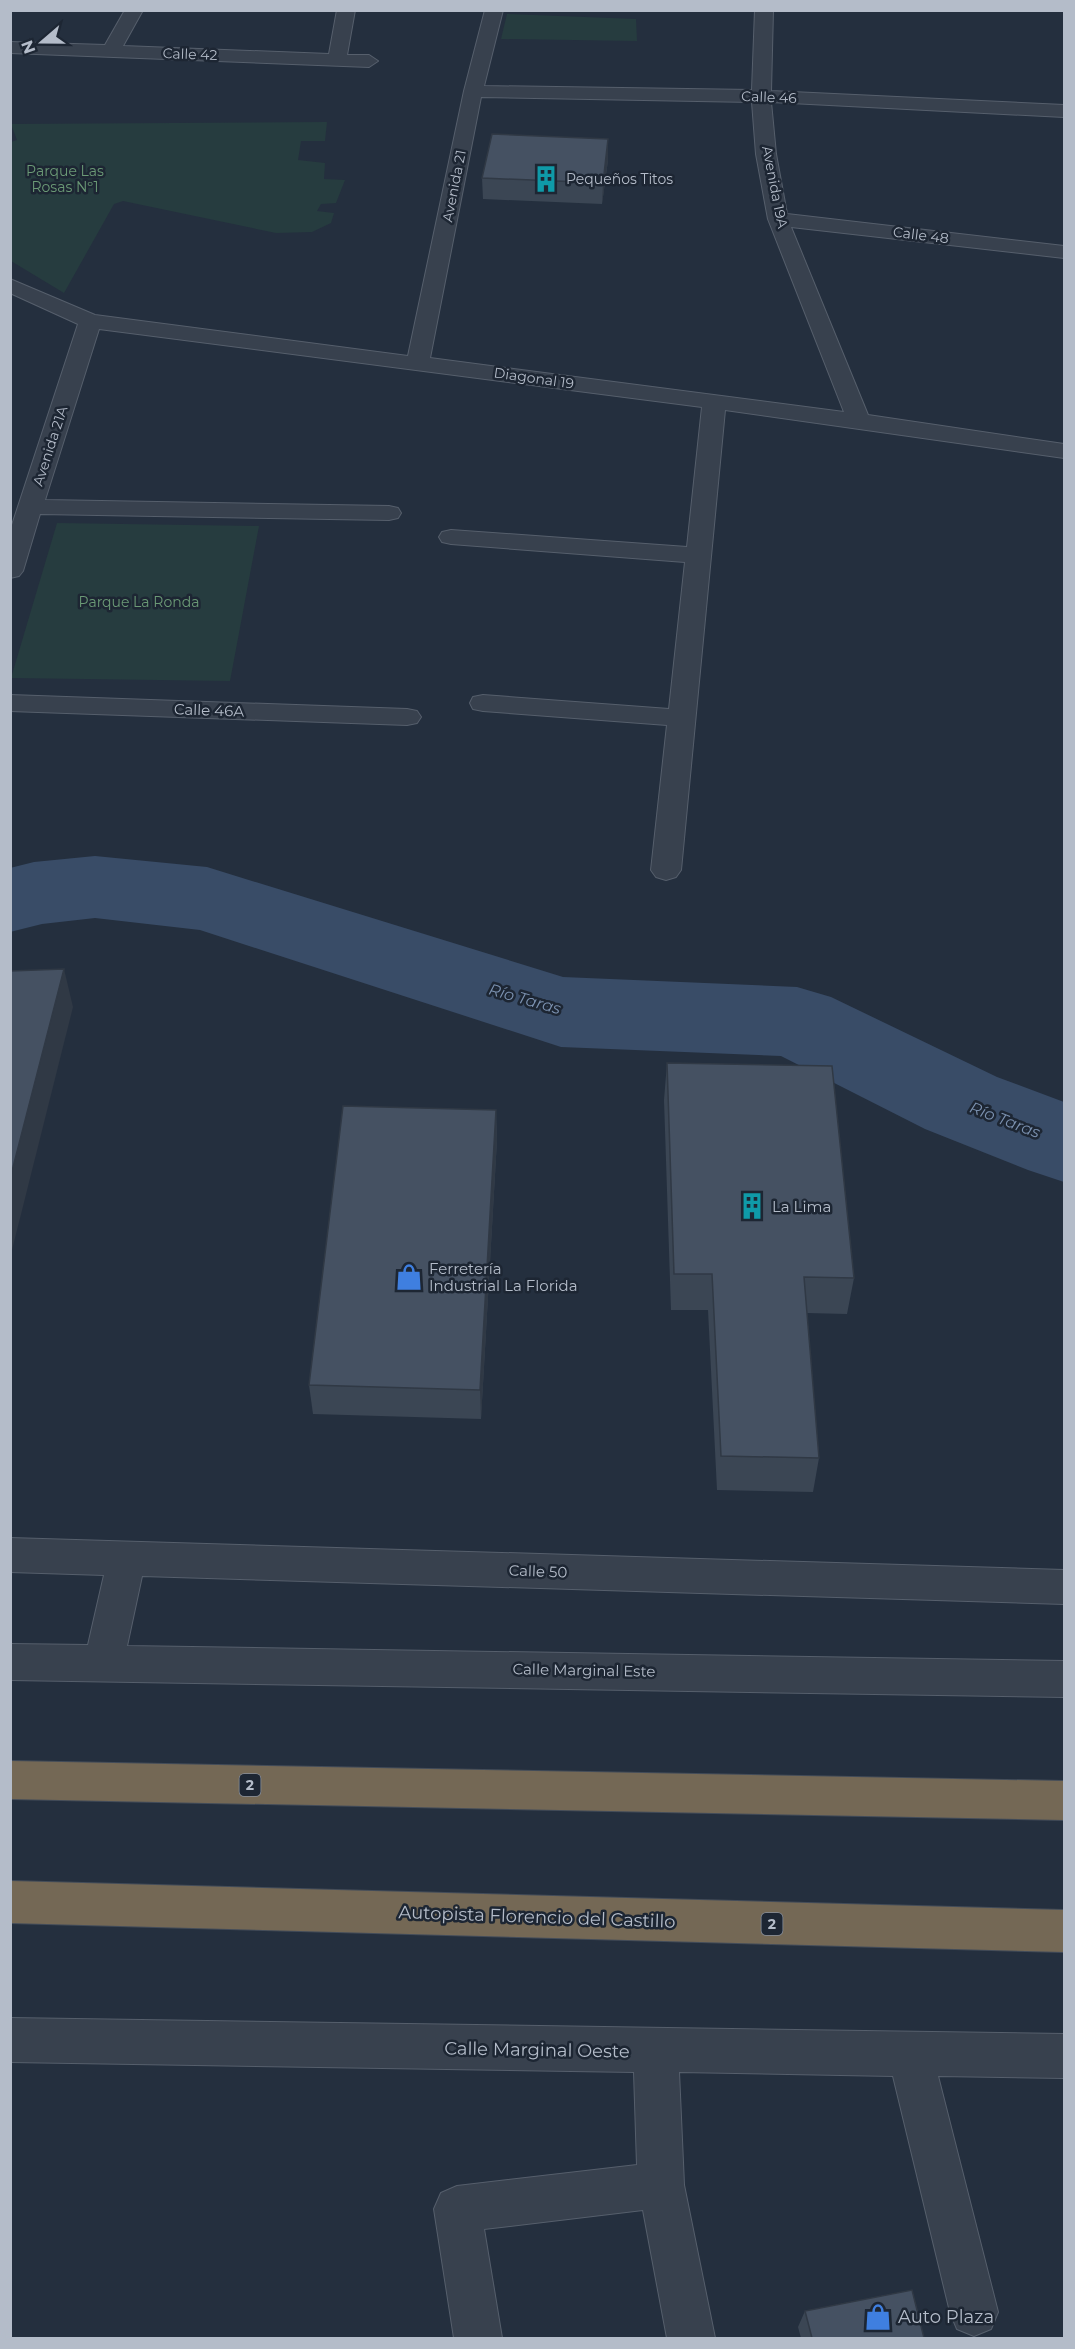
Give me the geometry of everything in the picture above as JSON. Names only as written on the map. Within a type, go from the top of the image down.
[{"type":"highway","name":"2","points":[[10,1780],[1065,1801]]},
{"type":"highway","name":"Autopista Florencio del Castillo","points":[[10,1902],[1065,1931]]},
{"type":"street","points":[[111,51],[134,10]]},
{"type":"street","points":[[337,59],[346,10]]},
{"type":"street","name":"Avenida 21","points":[[418,363],[472,91],[494,10]]},
{"type":"street","name":"Avenida 19A","points":[[764,10],[761,96],[766,154],[778,219],[859,420]]},
{"type":"street","name":"Calle 42","points":[[10,47],[369,60]]},
{"type":"street","name":"Calle 46","points":[[472,91],[761,96],[1065,111]]},
{"type":"street","name":"Calle 48","points":[[778,219],[1065,252]]},
{"type":"street","name":"Diagonal 19","points":[[10,285],[90,321],[859,420],[1065,451]]},
{"type":"street","name":"Avenida 21A","points":[[10,571],[90,321]]},
{"type":"street","points":[[666,870],[714,403]]},
{"type":"street","points":[[31,507],[389,513]]},
{"type":"street","points":[[452,537],[700,556]]},
{"type":"street","name":"Calle 46A","points":[[10,703],[407,717]]},
{"type":"street","points":[[483,703],[681,718]]},
{"type":"street","name":"Calle 50","points":[[10,1555],[1065,1587]]},
{"type":"street","points":[[10,1662],[104,1663],[126,1558]]},
{"type":"street","name":"Calle Marginal Este","points":[[104,1663],[1065,1679]]},
{"type":"street","name":"Calle Marginal Oeste","points":[[10,2040],[656,2052],[1065,2056]]},
{"type":"street","points":[[656,2052],[661,2185],[691,2338]]},
{"type":"street","points":[[910,2054],[974,2312]]},
{"type":"street","points":[[478,2338],[458,2209],[661,2185]]},
{"type":"green space","points":[[507,14],[636,19],[637,41],[501,39]]},
{"type":"green space","name":"Parque Las Rosas Nº1","points":[[327,122],[325,141],[301,141],[298,160],[325,163],[324,179],[345,180],[336,203],[321,204],[317,211],[334,213],[331,223],[312,232],[276,233],[123,201],[114,204],[64,293],[11,261],[11,142],[17,140],[11,124]]},
{"type":"green space","name":"Parque La Ronda","points":[[57,523],[259,526],[230,681],[11,678]]},
{"type":"building","points":[[492,134],[608,139],[603,183],[482,178]]},
{"type":"building","points":[[64,969],[10,1179],[10,971]]},
{"type":"building","name":"La Lima","points":[[667,1063],[832,1066],[854,1278],[804,1277],[819,1458],[721,1456],[712,1274],[674,1274]]},
{"type":"building","name":"Ferretería Industrial La Florida","points":[[343,1106],[496,1110],[480,1390],[309,1385]]},
{"type":"building","points":[[912,2290],[924,2338],[812,2338],[805,2311]]},
{"type":"waterway","name":"Río Taras","points":[[10,901],[34,893],[95,887],[207,899],[561,1012],[797,1022],[961,1103],[1064,1143]]},
{"type":"place","name":"Pequeños Titos","points":[[546,179]]},
{"type":"place","name":"La Lima","points":[[752,1206]]},
{"type":"place","name":"Ferretería Industrial La Florida","points":[[409,1277]]},
{"type":"place","name":"Auto Plaza","points":[[878,2317]]}]
